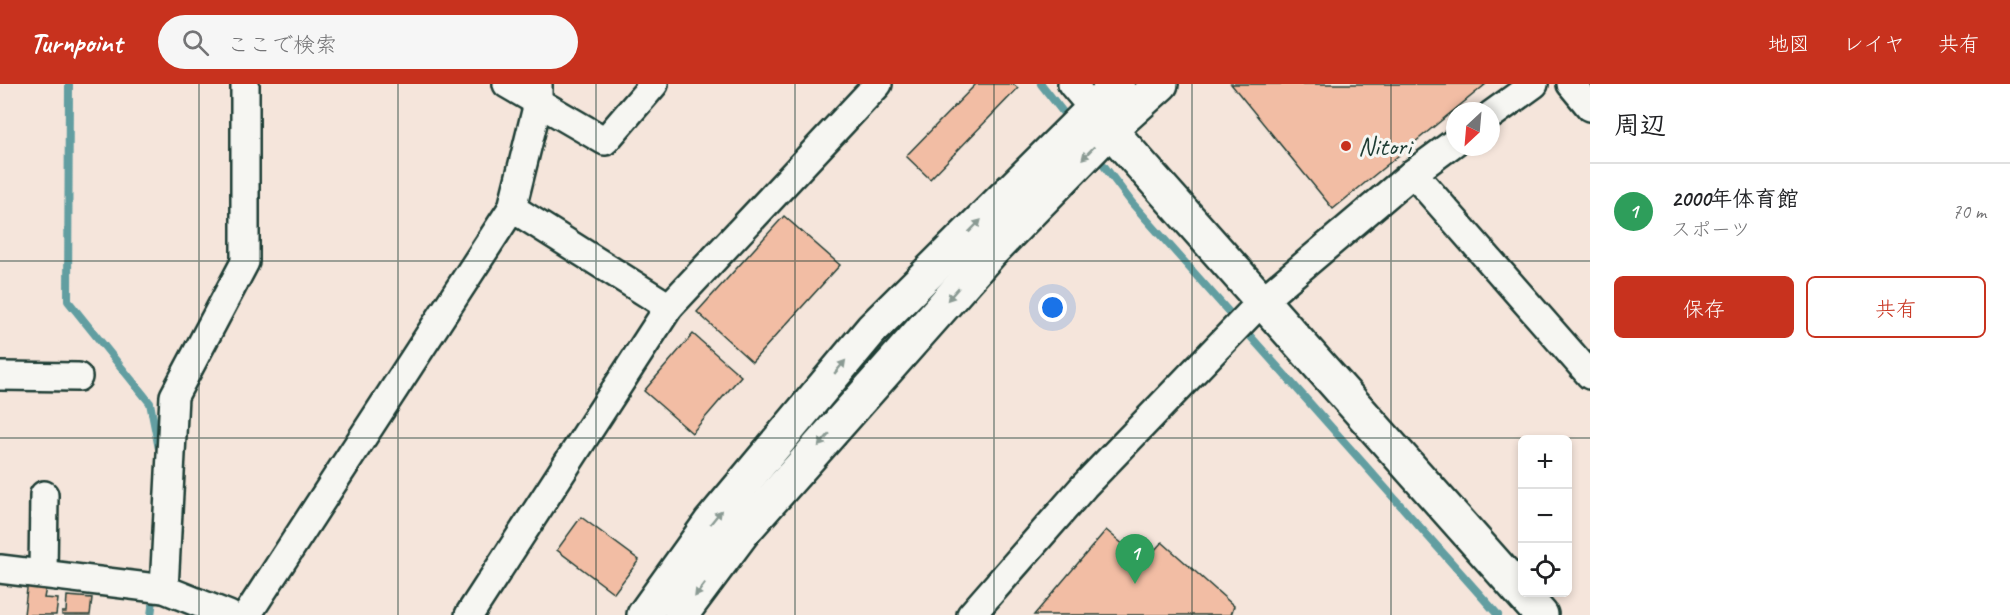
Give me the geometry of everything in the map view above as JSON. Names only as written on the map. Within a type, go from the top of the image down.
[{"type":"street","points":[[164,589],[174,396],[245,262],[245,84]]},
{"type":"street","points":[[507,84],[538,94],[605,141],[654,84]]},
{"type":"street","points":[[469,615],[669,307],[878,84]]},
{"type":"street","points":[[644,615],[710,523],[872,329],[1092,107],[1118,84]]},
{"type":"street","points":[[681,615],[743,532],[960,287],[1092,107],[1161,84]]},
{"type":"street","points":[[1500,109],[1534,84]]},
{"type":"street","points":[[1571,84],[1590,106]]},
{"type":"street","points":[[247,615],[512,208],[538,94]]},
{"type":"street","points":[[1092,107],[1541,615]]},
{"type":"street","points":[[971,615],[1084,486],[1262,302],[1413,173],[1446,149]]},
{"type":"street","points":[[1413,173],[1590,375]]},
{"type":"street","points":[[512,208],[669,307]]},
{"type":"street","points":[[0,376],[78,377]]},
{"type":"street","points":[[43,574],[44,495]]},
{"type":"street","points":[[0,569],[164,589],[229,615]]},
{"type":"building","points":[[976,84],[1013,84],[1018,88],[930,179],[906,156]]},
{"type":"building","name":"Nitori","points":[[1231,84],[1486,84],[1464,102],[1446,102],[1446,117],[1333,209]]},
{"type":"building","points":[[784,216],[840,265],[752,362],[697,312]]},
{"type":"building","points":[[693,334],[741,376],[692,433],[644,391]]},
{"type":"building","points":[[581,517],[639,560],[614,593],[557,550]]},
{"type":"building","points":[[1106,530],[1144,562],[1162,542],[1234,606],[1231,615],[1034,615]]},
{"type":"building","points":[[28,580],[47,582],[44,598],[58,599],[56,615],[24,615]]},
{"type":"building","points":[[67,596],[92,598],[90,615],[62,615],[62,612],[66,612]]},
{"type":"waterway","points":[[69,84],[68,301],[150,403],[159,449]]},
{"type":"waterway","points":[[1041,84],[1070,121]]},
{"type":"waterway","points":[[1095,154],[1132,203],[1498,615]]},
{"type":"waterway","points":[[151,615],[154,593]]},
{"type":"place","name":"Nitori","points":[[1346,146]]},
{"type":"place","name":"2000年体育館","points":[[1135,584]]}]
